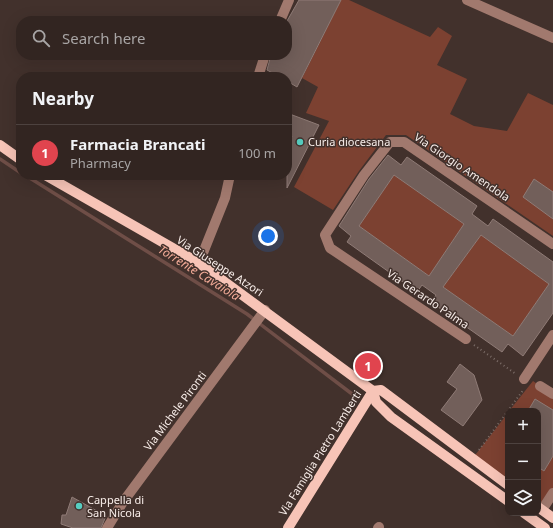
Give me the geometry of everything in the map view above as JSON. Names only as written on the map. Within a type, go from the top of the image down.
[{"type":"main road","points":[[0,145],[16,156]]},
{"type":"main road","name":"Via Giuseppe Atzori","points":[[54,180],[199,263],[263,313],[373,391],[376,402],[391,417],[505,499]]},
{"type":"main road","name":"Via Giuseppe Atzori","points":[[373,391],[381,390],[505,483]]},
{"type":"main road","name":"Via Famiglia Pietro Lamberti","points":[[288,528],[373,391]]},
{"type":"main road","points":[[541,510],[553,518]]},
{"type":"main road","points":[[528,516],[545,528]]},
{"type":"street","points":[[282,16],[289,0]]},
{"type":"street","points":[[467,0],[553,38]]},
{"type":"street","points":[[260,72],[263,60]]},
{"type":"street","name":"Via Giorgio Amendola","points":[[325,235],[364,175],[390,142],[404,142],[553,244]]},
{"type":"street","points":[[199,263],[225,198],[229,180]]},
{"type":"street","name":"Via Gerardo Palma","points":[[325,235],[330,248],[466,339]]},
{"type":"street","name":"Via Michele Pironti","points":[[107,528],[123,502],[263,313]]},
{"type":"street","points":[[524,379],[553,335]]},
{"type":"street","points":[[540,386],[553,394]]},
{"type":"street","points":[[541,508],[553,493]]},
{"type":"path","name":"Via Gerardo Palma","points":[[466,339],[524,379]]},
{"type":"path","points":[[472,459],[524,389],[524,379]]},
{"type":"shaded area","points":[[341,0],[349,0],[430,37],[438,27],[452,36],[437,65],[467,79],[450,114],[474,126],[507,131],[528,93],[553,105],[553,236],[406,135],[386,135],[359,171],[333,210],[294,187],[329,121],[306,113],[318,87],[302,78]]},
{"type":"shaded area","points":[[394,175],[464,224],[429,276],[359,226]]},
{"type":"shaded area","points":[[481,235],[549,284],[513,336],[443,287]]},
{"type":"shaded area","points":[[533,381],[553,395],[553,493],[541,504],[541,408],[511,408]]},
{"type":"shaded area","points":[[505,417],[505,483],[472,459]]},
{"type":"building","points":[[299,0],[341,0],[297,87],[292,84],[292,72],[271,72],[267,70],[270,60],[292,60],[292,16],[290,16]]},
{"type":"building","name":"Curia diocesana","points":[[292,115],[319,125],[292,178]]},
{"type":"building","points":[[388,155],[401,165],[407,157],[477,206],[472,214],[488,226],[493,219],[553,262],[553,313],[523,356],[508,344],[502,352],[431,302],[436,295],[422,285],[417,292],[347,242],[351,236],[339,226],[369,179]],"holes":[[[394,175],[464,224],[429,276],[359,226]],[[481,235],[549,284],[513,336],[443,287]]]},
{"type":"building","points":[[534,179],[553,192],[553,219],[523,197]]},
{"type":"building","name":"Curia diocesana","points":[[287,180],[291,180],[287,188]]},
{"type":"building","points":[[460,364],[474,375],[482,400],[463,426],[441,410],[457,389],[447,382]]},
{"type":"building","points":[[535,399],[553,410],[553,456],[544,471],[541,469],[541,408],[530,408]]},
{"type":"building","name":"Cappella di San Nicola","points":[[72,497],[106,516],[101,528],[73,528],[61,524],[62,515],[66,515]]},
{"type":"waterway","name":"Torrente Cavaiola","points":[[0,159],[16,170]]},
{"type":"waterway","name":"Torrente Cavaiola","points":[[33,180],[247,314],[356,397]]},
{"type":"place","name":"Curia diocesana","points":[[300,142]]},
{"type":"place","name":"Farmacia Brancati","points":[[368,366]]},
{"type":"place","name":"Cappella di San Nicola","points":[[79,506]]}]
